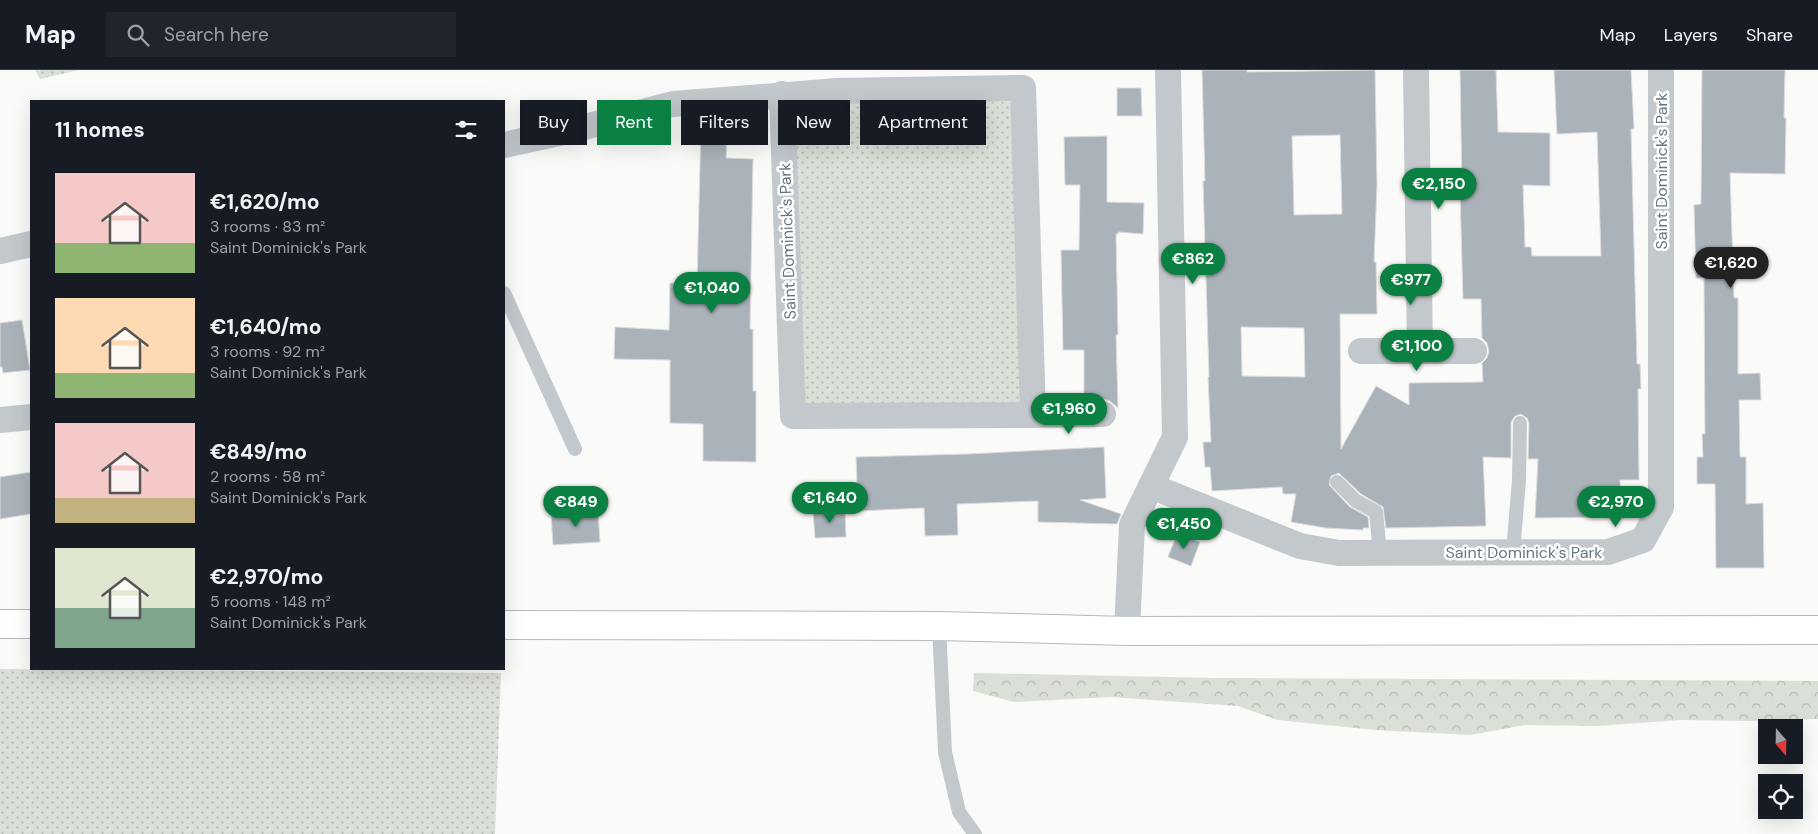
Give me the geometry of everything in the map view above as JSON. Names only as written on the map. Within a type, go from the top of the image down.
[{"type":"main road","points":[[0,624],[30,624]]},
{"type":"main road","points":[[505,625],[939,626],[1127,631],[1818,630]]},
{"type":"street","points":[[1127,631],[1132,525],[1175,438],[1168,70]]},
{"type":"street","points":[[1416,70],[1420,351]]},
{"type":"street","name":"Saint Dominick's Park","points":[[1151,486],[1300,546],[1339,553],[1608,552],[1643,540],[1661,507],[1661,70]]},
{"type":"street","points":[[505,144],[573,130],[674,104],[837,91],[1023,88],[1032,414]]},
{"type":"street","name":"Saint Dominick's Park","points":[[782,94],[793,416],[1103,414]]},
{"type":"street","points":[[0,251],[30,244]]},
{"type":"street","points":[[1361,351],[1474,351]]},
{"type":"street","points":[[0,420],[30,417]]},
{"type":"lane","points":[[505,295],[575,450]]},
{"type":"lane","points":[[1513,552],[1519,480],[1520,423]]},
{"type":"lane","points":[[1336,482],[1356,501],[1376,512],[1380,553]]},
{"type":"lane","points":[[939,626],[945,752],[959,812],[975,834]]},
{"type":"green space","points":[[35,70],[79,70],[40,79]]},
{"type":"green space","points":[[782,94],[962,100],[860,100],[860,145],[986,145],[986,101],[1022,102],[1030,406],[797,406],[784,145],[850,145],[850,100],[782,100]]},
{"type":"green space","points":[[0,669],[501,673],[495,834],[0,834]]},
{"type":"green space","points":[[974,673],[1216,678],[1818,681],[1818,719],[1680,720],[1597,726],[1525,725],[1470,735],[1375,730],[1278,720],[1238,706],[1111,697],[1014,702],[973,691]]},
{"type":"building","points":[[1202,70],[1247,70],[1247,72],[1375,70],[1377,185],[1374,262],[1376,262],[1377,314],[1340,314],[1341,449],[1376,386],[1409,405],[1409,383],[1483,382],[1482,363],[1487,358],[1489,351],[1487,343],[1482,338],[1481,299],[1463,299],[1460,192],[1462,192],[1460,70],[1496,70],[1498,132],[1550,133],[1550,186],[1523,185],[1525,247],[1531,247],[1532,256],[1601,256],[1597,132],[1557,134],[1554,70],[1631,70],[1634,129],[1631,129],[1637,364],[1640,364],[1641,389],[1638,389],[1639,480],[1620,480],[1621,517],[1535,518],[1538,459],[1528,459],[1529,423],[1527,418],[1521,414],[1515,416],[1511,422],[1511,458],[1483,457],[1486,526],[1386,528],[1383,507],[1361,494],[1339,473],[1331,476],[1329,485],[1350,507],[1368,517],[1369,528],[1363,528],[1363,530],[1326,528],[1291,522],[1296,494],[1283,494],[1282,487],[1212,491],[1210,467],[1205,467],[1203,442],[1211,442],[1203,181],[1205,181]],"holes":[[[1340,135],[1342,214],[1294,215],[1292,136]],[[1241,327],[1304,328],[1305,377],[1242,376]]]},
{"type":"building","points":[[1702,70],[1785,70],[1785,174],[1730,173],[1734,298],[1738,298],[1738,374],[1760,373],[1761,400],[1739,400],[1740,457],[1746,457],[1746,504],[1763,503],[1764,568],[1716,568],[1715,484],[1697,484],[1697,457],[1703,457],[1702,434],[1705,434],[1704,278],[1696,278],[1694,205],[1701,204]]},
{"type":"building","points":[[1117,88],[1141,88],[1142,116],[1117,116]]},
{"type":"building","points":[[1107,136],[1107,202],[1144,203],[1143,234],[1118,232],[1116,234],[1118,408],[1110,401],[1103,399],[1084,399],[1084,350],[1063,350],[1061,250],[1079,250],[1080,185],[1065,185],[1064,137]]},
{"type":"building","points":[[700,145],[727,145],[726,158],[753,159],[750,329],[753,329],[753,391],[756,391],[756,462],[703,461],[703,424],[670,423],[670,360],[614,359],[615,327],[669,330],[670,283],[697,283]]},
{"type":"building","points":[[22,320],[30,370],[3,373],[2,367],[0,367],[0,323]]},
{"type":"building","points":[[1104,447],[1106,498],[1080,500],[1121,514],[1117,524],[1038,522],[1038,501],[957,504],[958,535],[925,536],[924,508],[858,511],[856,457],[968,454]]},
{"type":"building","points":[[30,472],[30,514],[0,519],[0,477]]},
{"type":"building","points":[[598,511],[600,542],[553,545],[551,514]]},
{"type":"building","points":[[845,511],[846,537],[815,538],[813,512]]},
{"type":"building","points":[[1177,534],[1200,542],[1191,566],[1168,557]]}]
